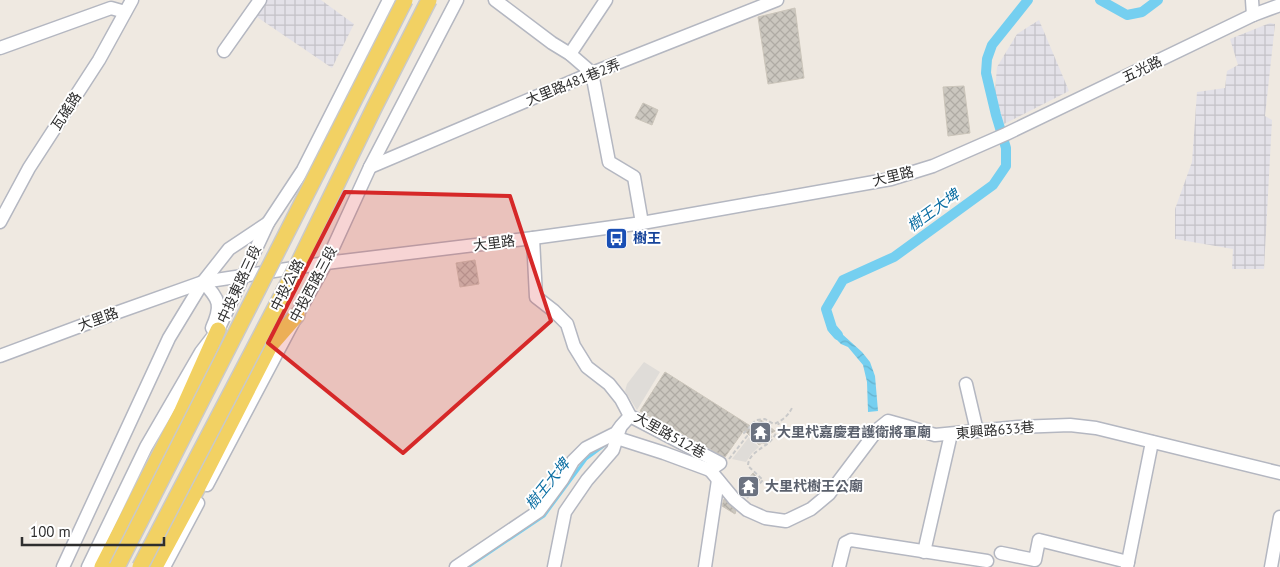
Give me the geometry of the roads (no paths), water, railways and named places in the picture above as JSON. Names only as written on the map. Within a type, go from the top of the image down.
[{"type":"main road","name":"中投公路","points":[[117,567],[405,0]]},
{"type":"main road","name":"中投公路","points":[[140,567],[295,270],[429,0]]},
{"type":"main road","points":[[155,567],[270,346],[296,315]]},
{"type":"main road","points":[[102,567],[181,413],[218,330]]},
{"type":"street","name":"瓦磘路","points":[[0,222],[28,168],[99,60],[132,0]]},
{"type":"street","points":[[224,51],[260,0]]},
{"type":"street","name":"中投東路三段","points":[[88,567],[146,447],[200,352],[218,330],[268,223],[303,170],[389,0]]},
{"type":"street","name":"中投西路三段","points":[[164,567],[296,315],[326,263],[370,167],[458,0]]},
{"type":"street","points":[[495,0],[552,43],[570,54],[592,74],[609,162],[634,177],[642,223]]},
{"type":"street","points":[[570,54],[606,0]]},
{"type":"street","name":"大里路481巷2弄","points":[[370,167],[592,74],[777,0]]},
{"type":"street","points":[[1252,0],[1253,15]]},
{"type":"street","name":"五光路","points":[[991,141],[1253,15],[1280,6]]},
{"type":"street","points":[[0,48],[111,8],[125,12]]},
{"type":"street","name":"大里路","points":[[0,356],[110,314],[203,282],[326,263],[642,223],[891,179],[933,166],[991,141]]},
{"type":"street","points":[[63,567],[169,338],[203,282],[229,249],[268,223]]},
{"type":"street","name":"大里路512巷","points":[[533,238],[536,297],[567,324],[574,346],[587,367],[609,384],[621,399],[630,416],[716,471]]},
{"type":"street","points":[[200,352],[215,320],[219,304],[214,294],[203,282]]},
{"type":"street","points":[[966,384],[977,431]]},
{"type":"street","points":[[554,567],[565,512],[630,416]]},
{"type":"street","name":"東興路633巷","points":[[716,471],[734,499],[747,510],[765,518],[786,521],[811,509],[829,494],[878,429],[888,421],[935,435],[1018,427],[1070,425],[1096,428],[1280,473]]},
{"type":"street","points":[[456,567],[539,511],[562,480],[573,461],[586,448],[616,433],[618,435]]},
{"type":"street","points":[[924,552],[951,434]]},
{"type":"street","name":"大里路512巷","points":[[618,435],[716,471]]},
{"type":"street","points":[[1002,553],[1035,560],[1039,540],[1127,565],[1152,442]]},
{"type":"street","points":[[705,567],[716,471]]},
{"type":"street","points":[[1271,567],[1280,517]]},
{"type":"street","points":[[839,567],[845,543],[851,540],[987,562]]},
{"type":"water","points":[[831,324],[862,352],[870,362],[875,376],[878,411],[868,412],[867,382],[863,365],[848,347],[841,344],[830,333]]},
{"type":"waterway","name":"樹王大埤","points":[[838,335],[832,328],[826,309],[843,280],[894,257],[993,185],[1006,166],[1006,148],[986,73],[987,59],[992,45],[1028,0]]},
{"type":"waterway","name":"樹王大埤","points":[[1100,0],[1127,15],[1142,12],[1158,0]]},
{"type":"waterway","name":"樹王大埤","points":[[468,567],[544,516],[586,459],[609,442]]},
{"type":"place","name":"樹王","points":[[617,238]]},
{"type":"place","name":"大里杙嘉慶君護衛將軍廟","points":[[761,432]]},
{"type":"place","name":"大里杙樹王公廟","points":[[749,486]]}]
